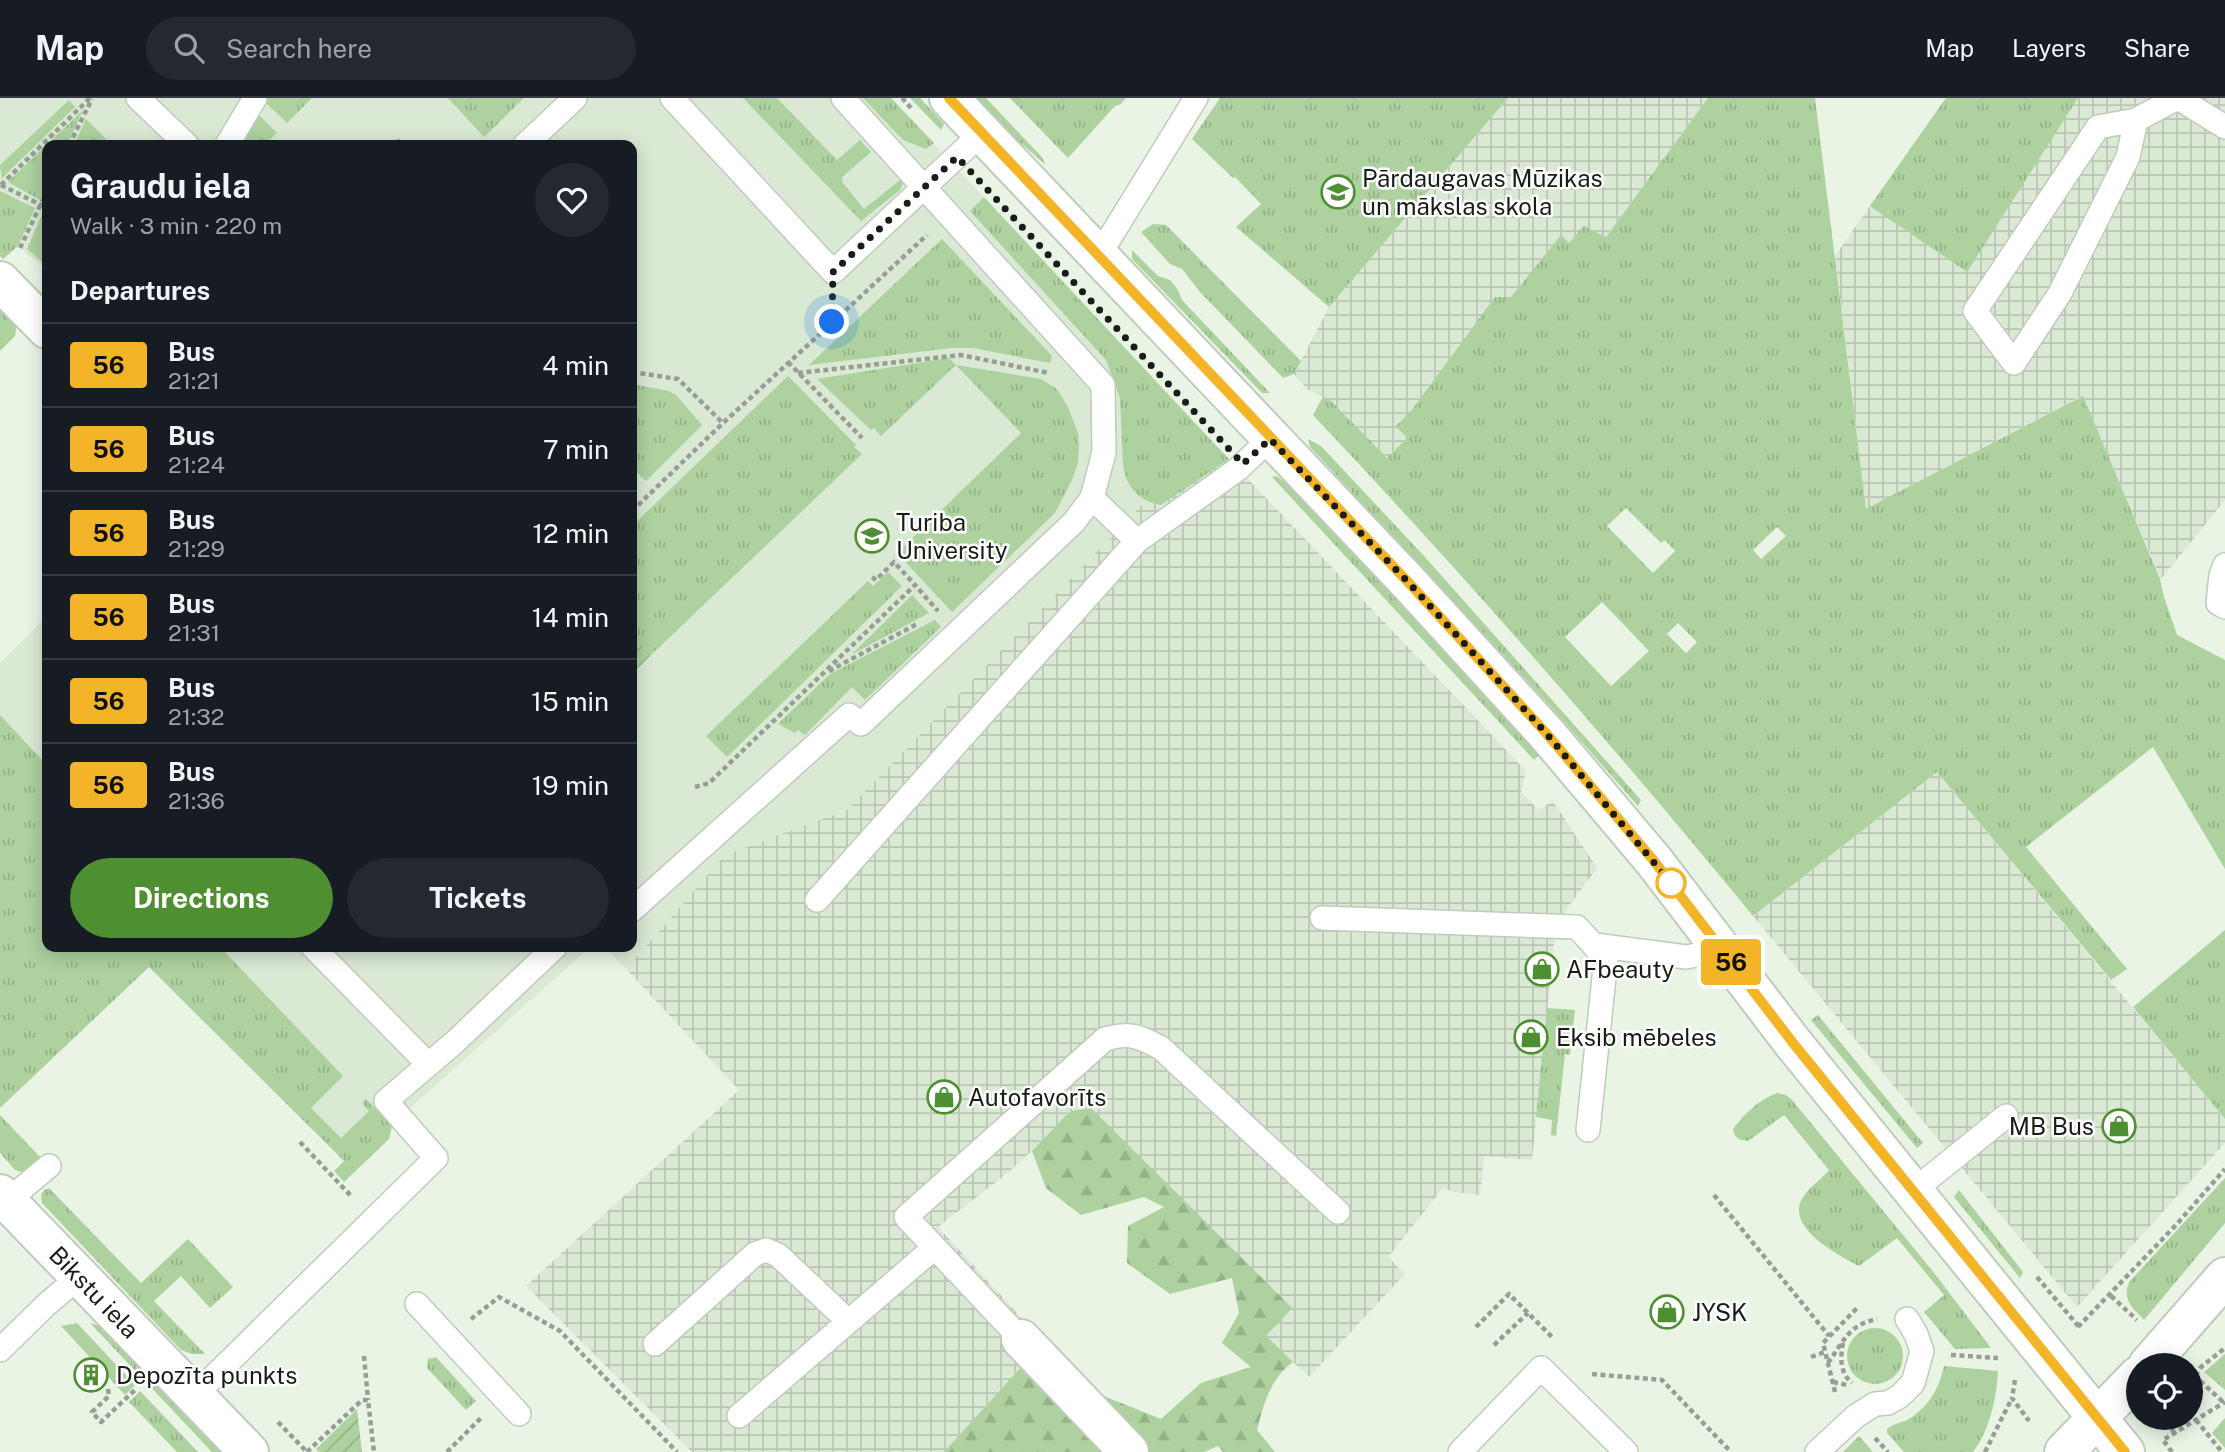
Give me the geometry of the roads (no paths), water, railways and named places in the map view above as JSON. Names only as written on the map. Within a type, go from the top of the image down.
[{"type":"main road","points":[[949,98],[970,145],[1098,257],[1409,583],[1546,733],[1654,861],[1793,1043],[2125,1452]]},
{"type":"main road","points":[[0,281],[42,325]]},
{"type":"main road","name":"Bikstu iela","points":[[2,1201],[80,1276],[249,1452]]},
{"type":"main road","points":[[2158,1353],[2225,1277]]},
{"type":"main road","points":[[1021,1339],[1129,1452]]},
{"type":"main road","points":[[2064,1452],[2126,1389]]},
{"type":"lane","points":[[138,98],[182,140]]},
{"type":"lane","points":[[229,140],[254,98]]},
{"type":"lane","points":[[530,140],[575,98]]},
{"type":"lane","points":[[672,98],[833,272],[970,145]]},
{"type":"lane","points":[[637,906],[849,715],[862,724],[1074,522],[1091,498],[1104,452],[1103,385],[843,98]]},
{"type":"lane","points":[[1098,257],[1196,98]]},
{"type":"lane","points":[[2136,120],[2128,157],[2060,293],[2014,363],[1975,311],[2098,127],[2136,120],[2177,98],[2225,127]]},
{"type":"lane","points":[[817,900],[1137,541],[1238,469],[1270,439]]},
{"type":"lane","points":[[1091,498],[1137,541]]},
{"type":"lane","points":[[2225,565],[2221,575],[2218,603],[2225,607]]},
{"type":"lane","points":[[1322,918],[1577,927],[1606,959],[1588,1129]]},
{"type":"lane","points":[[1595,945],[1686,957],[1722,950]]},
{"type":"lane","points":[[318,952],[428,1064]]},
{"type":"lane","points":[[194,1396],[436,1158],[386,1101],[550,952]]},
{"type":"lane","points":[[1021,1339],[906,1217],[1105,1040],[1120,1035],[1141,1037],[1161,1048],[1338,1212]]},
{"type":"lane","points":[[1913,1191],[2006,1116]]},
{"type":"lane","points":[[2,1201],[49,1166]]},
{"type":"lane","points":[[739,1416],[934,1248]]},
{"type":"lane","points":[[655,1344],[755,1254],[766,1250],[778,1255],[848,1321]]},
{"type":"lane","points":[[0,1350],[80,1276]]},
{"type":"lane","points":[[417,1304],[519,1414]]},
{"type":"lane","points":[[1817,1452],[1856,1416],[1875,1404],[1888,1402],[1913,1383],[1923,1351],[1907,1319]]},
{"type":"lane","points":[[1460,1452],[1541,1368],[1626,1452]]},
{"type":"place","name":"Pārdaugavas Mūzikas un mākslas skola","points":[[1338,192]]},
{"type":"place","name":"Turiba University","points":[[872,536]]},
{"type":"place","name":"AFbeauty","points":[[1542,969]]},
{"type":"place","name":"Eksib mēbeles","points":[[1531,1037]]},
{"type":"place","name":"Autofavorīts","points":[[944,1097]]},
{"type":"place","name":"MB Bus","points":[[2119,1126]]},
{"type":"place","name":"JYSK","points":[[1667,1312]]},
{"type":"place","name":"Depozīta punkts","points":[[91,1375]]}]
